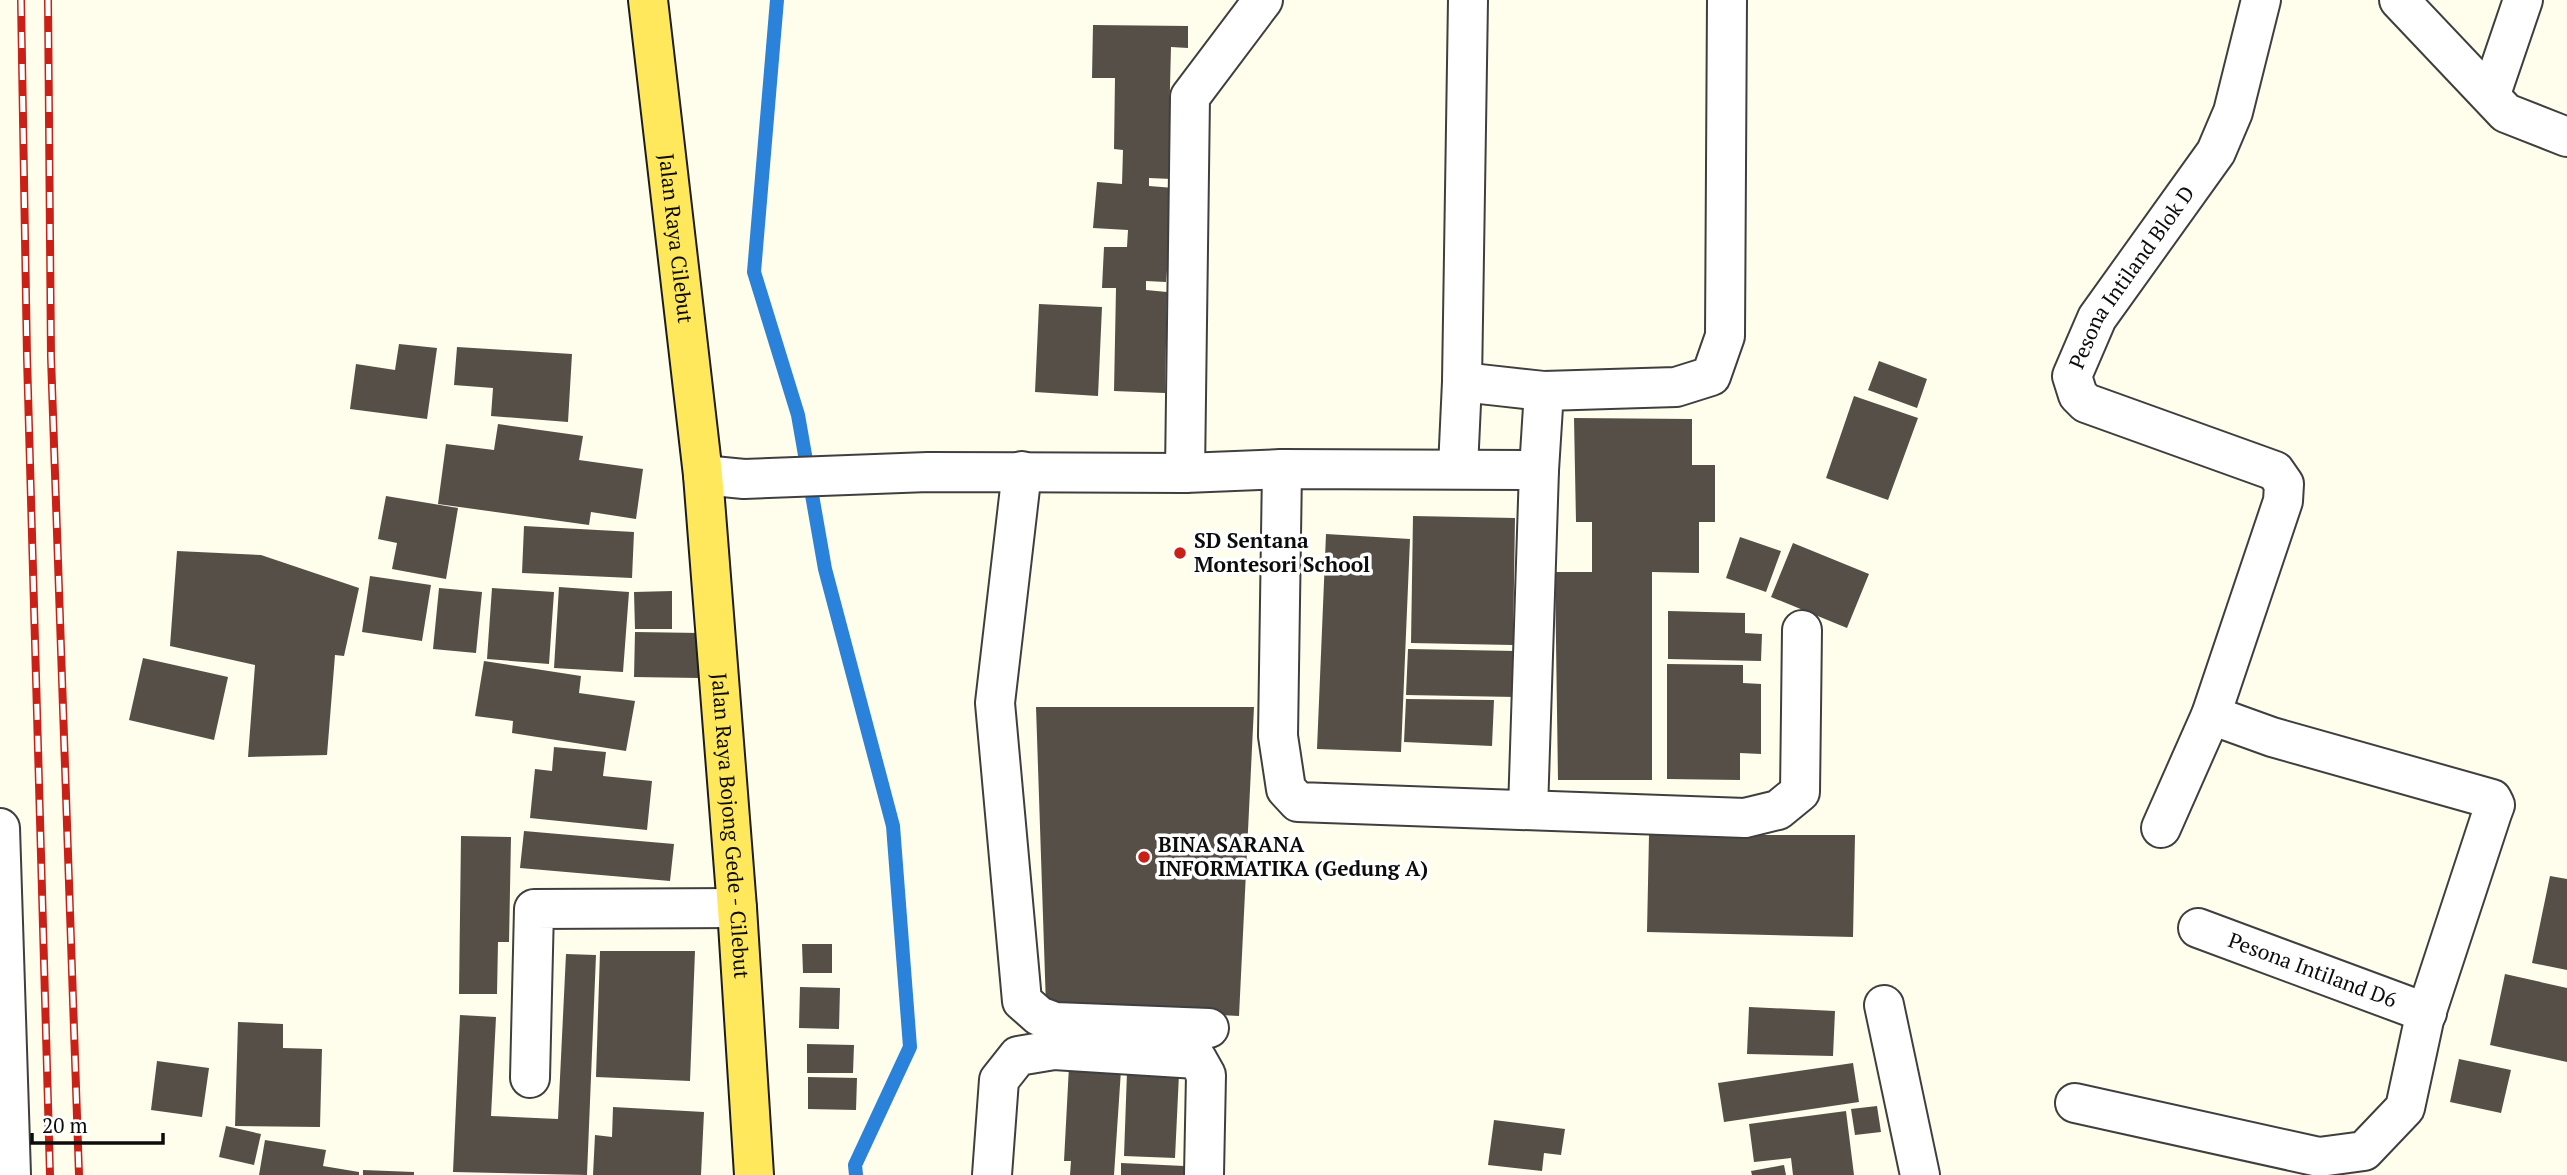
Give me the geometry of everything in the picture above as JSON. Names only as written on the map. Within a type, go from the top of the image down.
[{"type":"main road","name":"Jalan Raya Cilebut","points":[[648,0],[703,475]]},
{"type":"main road","name":"Jalan Raya Bojong Gede - Cilebut","points":[[703,475],[737,908],[754,1175]]},
{"type":"street","points":[[1185,473],[1190,97],[1263,0]]},
{"type":"street","points":[[1458,468],[1462,382],[1468,0]]},
{"type":"street","points":[[1462,382],[1544,391],[1676,387],[1711,376],[1725,336],[1727,0]]},
{"type":"street","name":"Pesona Intiland Blok D","points":[[2161,828],[2211,715],[2283,501],[2284,484],[2274,471],[2085,403],[2078,395],[2072,376],[2097,317],[2216,152],[2233,112],[2261,0]]},
{"type":"street","points":[[2399,0],[2491,94],[2506,113],[2567,137]]},
{"type":"street","points":[[2491,94],[2523,0]]},
{"type":"street","points":[[1528,810],[1544,391]]},
{"type":"street","points":[[703,475],[744,480],[928,472],[1185,473],[1282,469],[1458,468],[1539,470]]},
{"type":"street","points":[[1282,469],[1278,736],[1286,789],[1298,802],[1745,818],[1778,810],[1800,792],[1802,630]]},
{"type":"street","points":[[1022,471],[995,703],[1021,1001],[1039,1016],[1055,1022],[1209,1028]]},
{"type":"street","points":[[2075,1103],[2319,1157],[2364,1151],[2405,1108],[2427,1013],[2495,805],[2491,799],[2272,737],[2211,715]]},
{"type":"street","points":[[0,828],[11,1175]]},
{"type":"street","points":[[530,1078],[534,909],[737,908]]},
{"type":"street","name":"Pesona Intiland D6","points":[[2198,928],[2427,1013]]},
{"type":"street","points":[[1884,1005],[1920,1175]]},
{"type":"street","points":[[992,1175],[999,1080],[1018,1056],[1054,1050],[1197,1059],[1206,1075],[1204,1175]]},
{"type":"building","points":[[1093,25],[1188,26],[1188,48],[1171,47],[1169,126],[1186,127],[1172,179],[1149,178],[1149,186],[1174,188],[1166,282],[1146,281],[1146,290],[1167,292],[1165,393],[1114,391],[1116,288],[1102,288],[1104,247],[1127,247],[1128,230],[1093,228],[1097,182],[1122,184],[1123,150],[1114,149],[1115,78],[1092,78]]},
{"type":"building","points":[[1039,304],[1102,307],[1098,396],[1035,392]]},
{"type":"building","points":[[399,344],[437,348],[427,419],[350,409],[356,364],[395,370]]},
{"type":"building","points":[[457,347],[572,354],[568,422],[491,416],[493,388],[454,385]]},
{"type":"building","points":[[1879,361],[1927,379],[1917,408],[1868,390]]},
{"type":"building","points":[[1854,396],[1918,418],[1888,500],[1826,478]]},
{"type":"building","points":[[1574,418],[1692,419],[1692,465],[1715,465],[1715,522],[1699,522],[1699,573],[1652,572],[1652,780],[1558,780],[1555,572],[1592,572],[1592,522],[1576,522]]},
{"type":"building","points":[[498,424],[583,436],[579,460],[643,469],[636,519],[591,512],[589,525],[438,504],[446,444],[494,450]]},
{"type":"building","points":[[386,496],[458,508],[446,579],[392,569],[397,543],[378,539]]},
{"type":"building","points":[[1413,516],[1515,518],[1513,645],[1411,643]]},
{"type":"building","points":[[524,526],[634,532],[632,578],[522,573]]},
{"type":"building","points":[[1326,534],[1410,539],[1401,752],[1317,749]]},
{"type":"building","points":[[1740,537],[1781,551],[1766,592],[1726,578]]},
{"type":"building","points":[[1793,543],[1869,574],[1847,628],[1771,597]]},
{"type":"building","points":[[177,551],[261,555],[359,588],[344,656],[335,655],[327,755],[248,757],[255,665],[170,646]]},
{"type":"building","points":[[370,576],[431,585],[422,641],[362,632]]},
{"type":"building","points":[[559,587],[629,592],[623,672],[554,668]]},
{"type":"building","points":[[439,588],[482,592],[476,653],[433,649]]},
{"type":"building","points":[[492,588],[554,592],[549,664],[487,659]]},
{"type":"building","points":[[672,591],[672,629],[635,629],[634,592]]},
{"type":"building","points":[[1668,611],[1745,613],[1745,633],[1762,634],[1761,661],[1668,659]]},
{"type":"building","points":[[635,632],[700,633],[699,678],[634,677]]},
{"type":"building","points":[[1408,649],[1516,651],[1515,697],[1406,695]]},
{"type":"building","points":[[143,658],[228,677],[214,740],[129,720]]},
{"type":"building","points":[[484,661],[581,676],[579,693],[635,701],[626,751],[512,733],[513,721],[475,716]]},
{"type":"building","points":[[1667,664],[1743,665],[1743,683],[1761,684],[1761,754],[1740,753],[1740,780],[1667,779]]},
{"type":"building","points":[[1406,699],[1494,700],[1492,746],[1404,742]]},
{"type":"building","name":"BINA SARANA INFORMATIKA (Gedung A)","points":[[1036,707],[1254,707],[1239,1016],[1046,1006]]},
{"type":"building","points":[[554,747],[606,752],[603,776],[652,781],[647,830],[530,818],[535,769],[552,771]]},
{"type":"building","points":[[524,831],[674,844],[670,881],[520,868]]},
{"type":"building","points":[[1649,835],[1855,835],[1853,937],[1647,932]]},
{"type":"building","points":[[461,836],[511,837],[509,942],[498,942],[497,994],[459,994]]},
{"type":"building","points":[[2550,876],[2567,879],[2567,970],[2532,963]]},
{"type":"building","points":[[802,944],[832,944],[832,973],[803,973]]},
{"type":"building","points":[[600,951],[695,951],[690,1081],[596,1077]]},
{"type":"building","points":[[566,954],[596,955],[587,1175],[453,1172],[460,1015],[496,1017],[491,1116],[558,1119]]},
{"type":"building","points":[[2505,974],[2567,988],[2567,1062],[2490,1045]]},
{"type":"building","points":[[800,987],[840,988],[839,1029],[799,1028]]},
{"type":"building","points":[[1749,1007],[1835,1011],[1833,1056],[1747,1054]]},
{"type":"building","points":[[238,1022],[283,1024],[283,1048],[322,1049],[320,1127],[235,1126]]},
{"type":"building","points":[[807,1044],[854,1045],[853,1073],[807,1073]]},
{"type":"building","points":[[2459,1059],[2511,1070],[2501,1113],[2450,1102]]},
{"type":"building","points":[[157,1061],[209,1068],[202,1117],[151,1110]]},
{"type":"building","points":[[1853,1063],[1859,1102],[1724,1122],[1718,1083]]},
{"type":"building","points":[[1069,1066],[1121,1070],[1114,1175],[1070,1175],[1071,1161],[1064,1161]]},
{"type":"building","points":[[1127,1072],[1179,1074],[1175,1158],[1124,1156]]},
{"type":"building","points":[[808,1077],[857,1078],[856,1110],[808,1109]]},
{"type":"building","points":[[1877,1106],[1881,1132],[1855,1135],[1851,1109]]},
{"type":"building","points":[[613,1107],[704,1112],[701,1175],[593,1175],[595,1135],[612,1137]]},
{"type":"building","points":[[1846,1111],[1854,1175],[1793,1175],[1791,1158],[1754,1162],[1749,1124]]},
{"type":"building","points":[[1494,1120],[1565,1129],[1561,1155],[1544,1153],[1542,1171],[1488,1165]]},
{"type":"building","points":[[226,1126],[261,1134],[254,1165],[219,1157]]},
{"type":"building","points":[[265,1140],[326,1150],[323,1166],[359,1172],[359,1175],[259,1175]]},
{"type":"building","points":[[1121,1163],[1184,1166],[1184,1175],[1121,1175]]},
{"type":"building","points":[[1784,1165],[1786,1175],[1752,1175],[1751,1171]]},
{"type":"building","points":[[363,1170],[414,1172],[414,1175],[363,1175]]},
{"type":"waterway","points":[[777,0],[754,272],[798,415],[825,569],[893,826],[910,1047],[855,1165],[856,1175]]},
{"type":"railway","points":[[21,0],[27,357],[50,1175]]},
{"type":"railway","points":[[48,0],[51,357],[79,1175]]},
{"type":"place","name":"SD Sentana Montesori School","points":[[1180,553]]},
{"type":"place","name":"BINA SARANA INFORMATIKA (Gedung A)","points":[[1144,857]]}]
